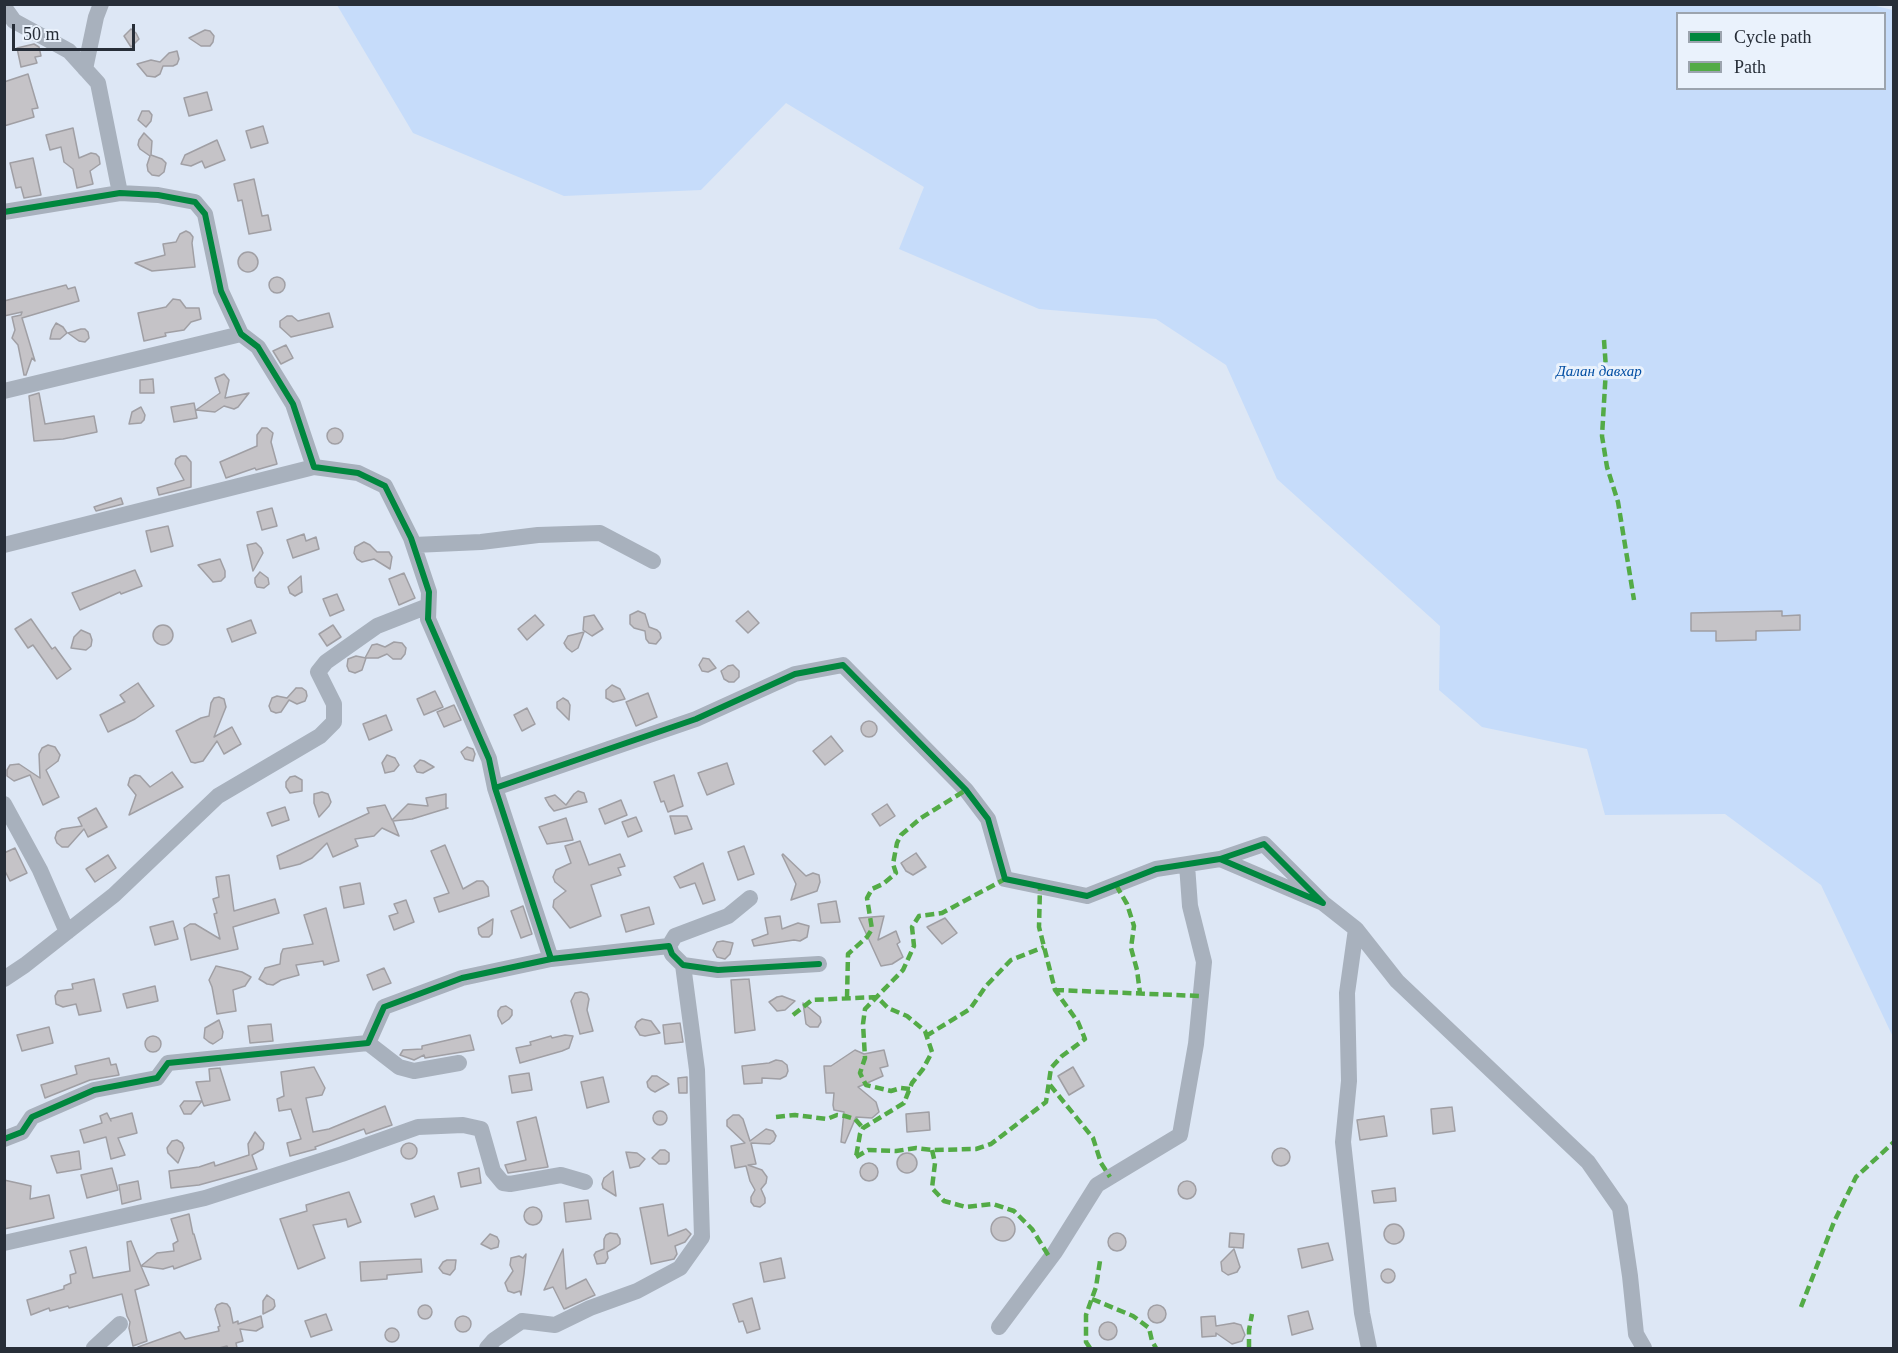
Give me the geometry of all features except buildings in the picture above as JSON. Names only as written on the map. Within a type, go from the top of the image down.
[{"type":"street","points":[[85,69],[96,16],[101,4]]},
{"type":"street","points":[[4,7],[14,21],[69,51],[98,83],[120,193]]},
{"type":"street","points":[[4,212],[120,193],[158,195],[195,202],[206,214],[221,291],[241,334],[258,347],[293,404],[314,467]]},
{"type":"street","points":[[4,391],[241,334]]},
{"type":"street","points":[[4,545],[314,467],[357,473],[385,486],[414,545],[429,592],[428,619],[489,759],[495,788],[551,959]]},
{"type":"street","points":[[414,545],[481,542],[538,535],[600,533],[653,561]]},
{"type":"street","points":[[4,979],[114,895],[218,796],[320,736],[334,722],[334,704],[318,672],[326,662],[377,626],[428,606]]},
{"type":"street","points":[[495,788],[696,720],[795,674],[843,665],[966,790],[988,819],[1005,879],[1087,896],[1156,869],[1220,859],[1264,844],[1323,903],[1356,929],[1396,981],[1588,1162],[1620,1208],[1636,1334],[1644,1348]]},
{"type":"street","points":[[4,804],[40,870],[67,932]]},
{"type":"street","points":[[1220,859],[1323,903]]},
{"type":"street","points":[[999,1327],[1055,1252],[1097,1185],[1180,1136],[1196,1044],[1204,962],[1190,906],[1186,865]]},
{"type":"street","points":[[669,946],[675,936],[728,916],[750,898]]},
{"type":"street","points":[[1356,929],[1347,993],[1348,1081],[1343,1142],[1362,1313],[1369,1348]]},
{"type":"street","points":[[368,1043],[384,1007],[462,978],[551,959],[669,946]]},
{"type":"street","points":[[669,946],[672,954],[683,965],[718,970],[819,964]]},
{"type":"street","points":[[487,1348],[494,1340],[522,1321],[555,1324],[637,1291],[680,1268],[702,1237],[697,1070],[683,965]]},
{"type":"street","points":[[4,1139],[22,1132],[32,1117],[94,1090],[156,1078],[168,1063],[368,1043],[399,1066],[414,1071],[459,1063]]},
{"type":"street","points":[[4,1243],[205,1198],[418,1127],[462,1125],[481,1129],[493,1172],[503,1183],[510,1184],[561,1175],[585,1182]]},
{"type":"street","points":[[94,1348],[120,1324]]},
{"type":"green space","name":"Далан давхар","points":[[1867,4],[1893,10],[1893,1037],[1821,885],[1725,814],[1605,815],[1587,749],[1482,727],[1439,690],[1440,626],[1277,479],[1226,365],[1156,319],[1039,309],[899,249],[924,187],[786,103],[701,190],[564,196],[413,133],[337,5]]},
{"type":"marked path","points":[[1604,340],[1606,369],[1602,436],[1607,467],[1618,502],[1634,600]]},
{"type":"marked path","points":[[847,998],[848,954],[867,937],[872,929],[867,898],[872,889],[883,884],[896,873],[893,864],[901,835],[921,818],[966,790]]},
{"type":"marked path","points":[[910,1089],[901,1088],[891,1091],[866,1085],[860,1073],[865,1058],[863,1024],[865,1009],[903,970],[914,946],[912,927],[919,916],[942,913],[1005,879]]},
{"type":"marked path","points":[[1116,885],[1127,904],[1134,926],[1131,948],[1140,993]]},
{"type":"marked path","points":[[856,1157],[868,1150],[976,1149],[991,1144],[1046,1102],[1051,1068],[1062,1056],[1085,1039],[1078,1022],[1055,990],[1039,927],[1040,887]]},
{"type":"marked path","points":[[926,1036],[970,1009],[986,986],[1011,960],[1044,947]]},
{"type":"marked path","points":[[1055,990],[1200,996]]},
{"type":"marked path","points":[[793,1015],[812,1000],[877,997],[888,1008],[907,1016],[925,1031],[932,1052],[923,1069],[912,1083],[904,1103],[863,1128],[856,1157]]},
{"type":"marked path","points":[[1050,1085],[1093,1138],[1101,1163],[1110,1177]]},
{"type":"marked path","points":[[776,1117],[795,1115],[827,1119],[837,1115],[845,1116],[855,1119],[863,1128]]},
{"type":"marked path","points":[[1801,1307],[1834,1222],[1856,1177],[1894,1142]]},
{"type":"marked path","points":[[932,1150],[935,1163],[932,1188],[944,1201],[966,1207],[993,1204],[1014,1211],[1032,1229],[1050,1258]]},
{"type":"marked path","points":[[1090,1348],[1086,1342],[1086,1315],[1096,1287],[1100,1261]]},
{"type":"marked path","points":[[1092,1299],[1133,1316],[1149,1328],[1156,1348]]},
{"type":"marked path","points":[[1249,1348],[1252,1314]]},
{"type":"cycle path","points":[[4,212],[120,193],[158,195],[195,202],[205,214],[221,291],[241,334],[258,347],[293,404],[314,467],[358,473],[385,486],[411,538],[429,592],[428,619],[489,759],[495,788],[551,959]]},
{"type":"cycle path","points":[[495,788],[696,719],[795,674],[843,665],[966,790],[988,819],[1005,879],[1087,896],[1156,869],[1220,859],[1323,903],[1264,844],[1220,859]]},
{"type":"cycle path","points":[[4,1139],[22,1132],[32,1117],[94,1090],[157,1078],[168,1063],[368,1043],[384,1007],[462,978],[551,959],[669,946],[672,954],[683,965],[718,970],[819,964]]}]
